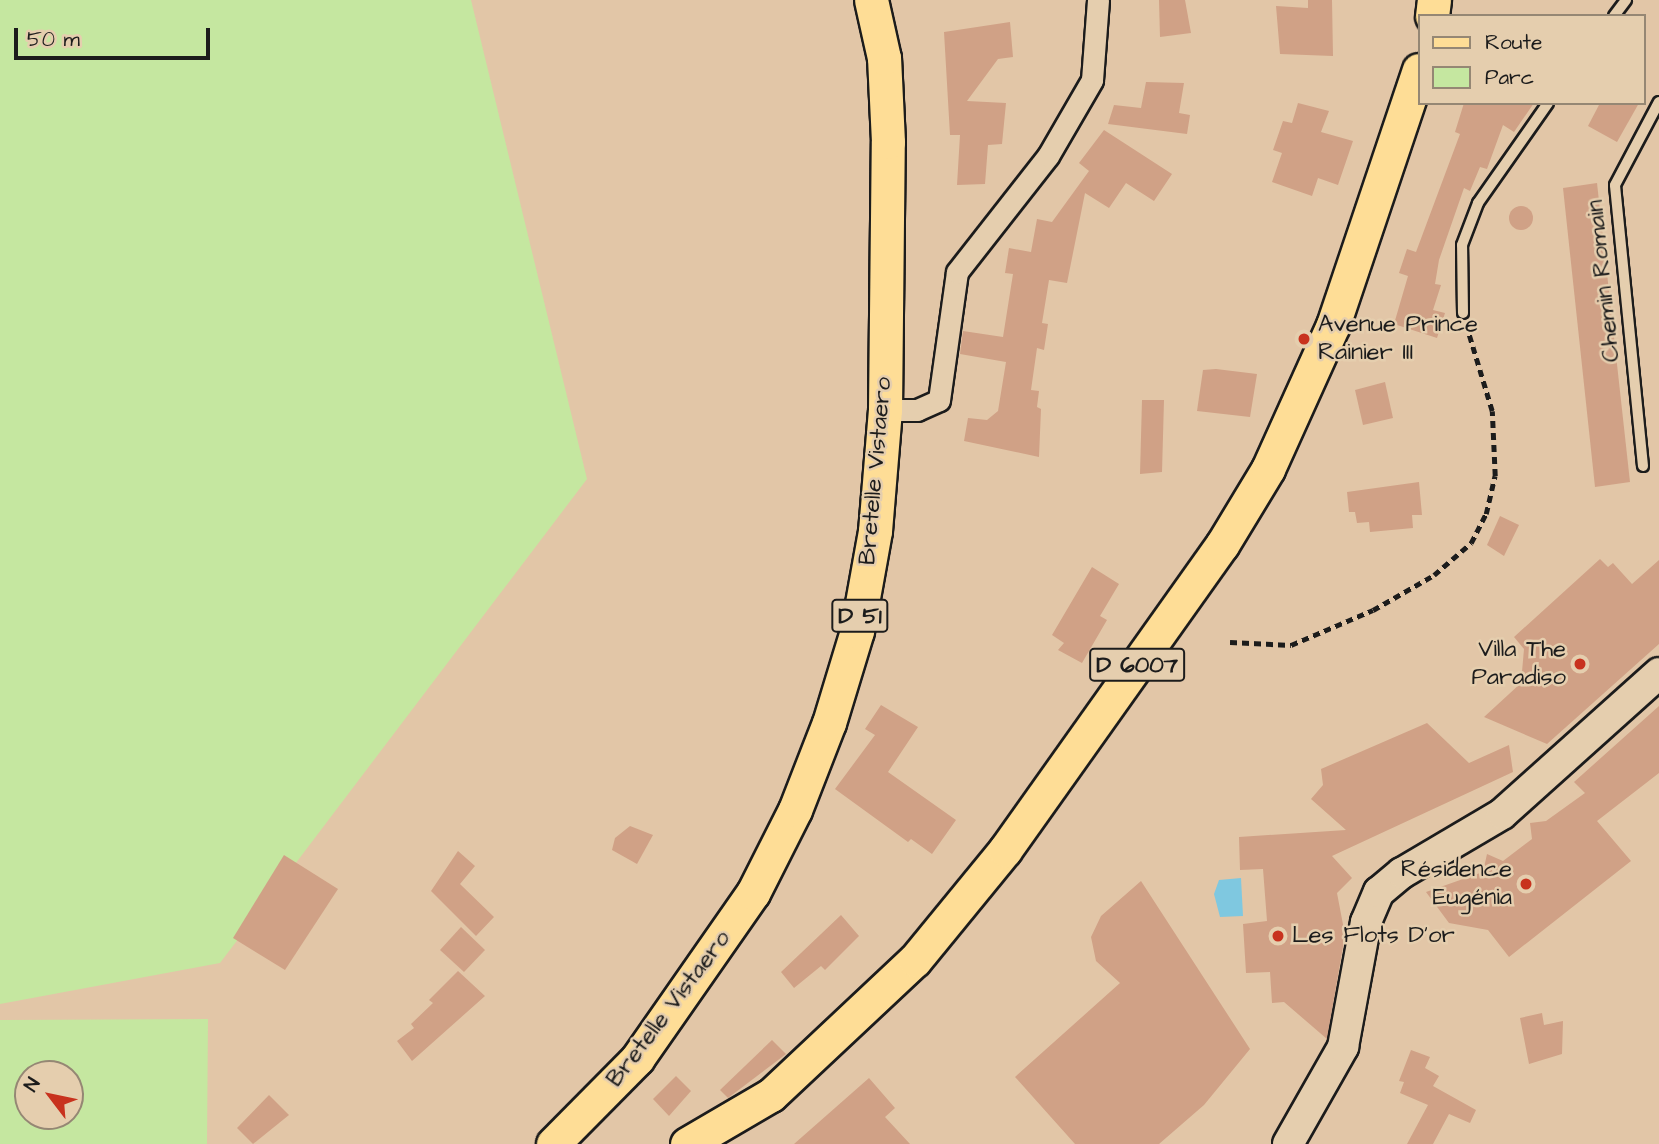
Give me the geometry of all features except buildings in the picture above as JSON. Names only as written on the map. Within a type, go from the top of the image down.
[{"type":"main road","name":"Bretelle Vistaero","points":[[553,1144],[637,1059],[698,978],[753,893],[795,810],[829,723],[857,631],[875,531],[885,410],[887,130],[884,58],[871,0]]},
{"type":"main road","name":"D 6007","points":[[687,1144],[771,1095],[915,960],[1005,850],[1222,545],[1268,469],[1334,325],[1418,73]]},
{"type":"main road","points":[[1288,1144],[1343,1047],[1366,922],[1379,892],[1402,873],[1503,814],[1659,674]]},
{"type":"street","points":[[885,410],[917,410],[939,400],[957,272],[1048,156],[1093,80],[1098,0]]},
{"type":"lane","name":"Chemin Romain","points":[[1643,466],[1615,185],[1659,102]]},
{"type":"lane","points":[[1463,313],[1462,245],[1478,203],[1548,105]]},
{"type":"path","points":[[1230,642],[1292,645],[1383,604],[1434,575],[1471,542],[1486,514],[1495,476],[1493,424],[1463,313]]},
{"type":"green space","points":[[0,0],[471,0],[587,479],[220,963],[0,1004]]},
{"type":"green space","points":[[208,1019],[207,1144],[0,1144],[0,1020]]},
{"type":"water","points":[[1241,878],[1243,916],[1220,917],[1214,894],[1219,880]]},
{"type":"place","name":"Avenue Prince Rainier III","points":[[1304,339]]},
{"type":"place","name":"Villa The Paradiso","points":[[1580,664]]},
{"type":"place","name":"Résidence Eugénia","points":[[1526,884]]},
{"type":"place","name":"Les Flots D'or","points":[[1278,936]]}]
